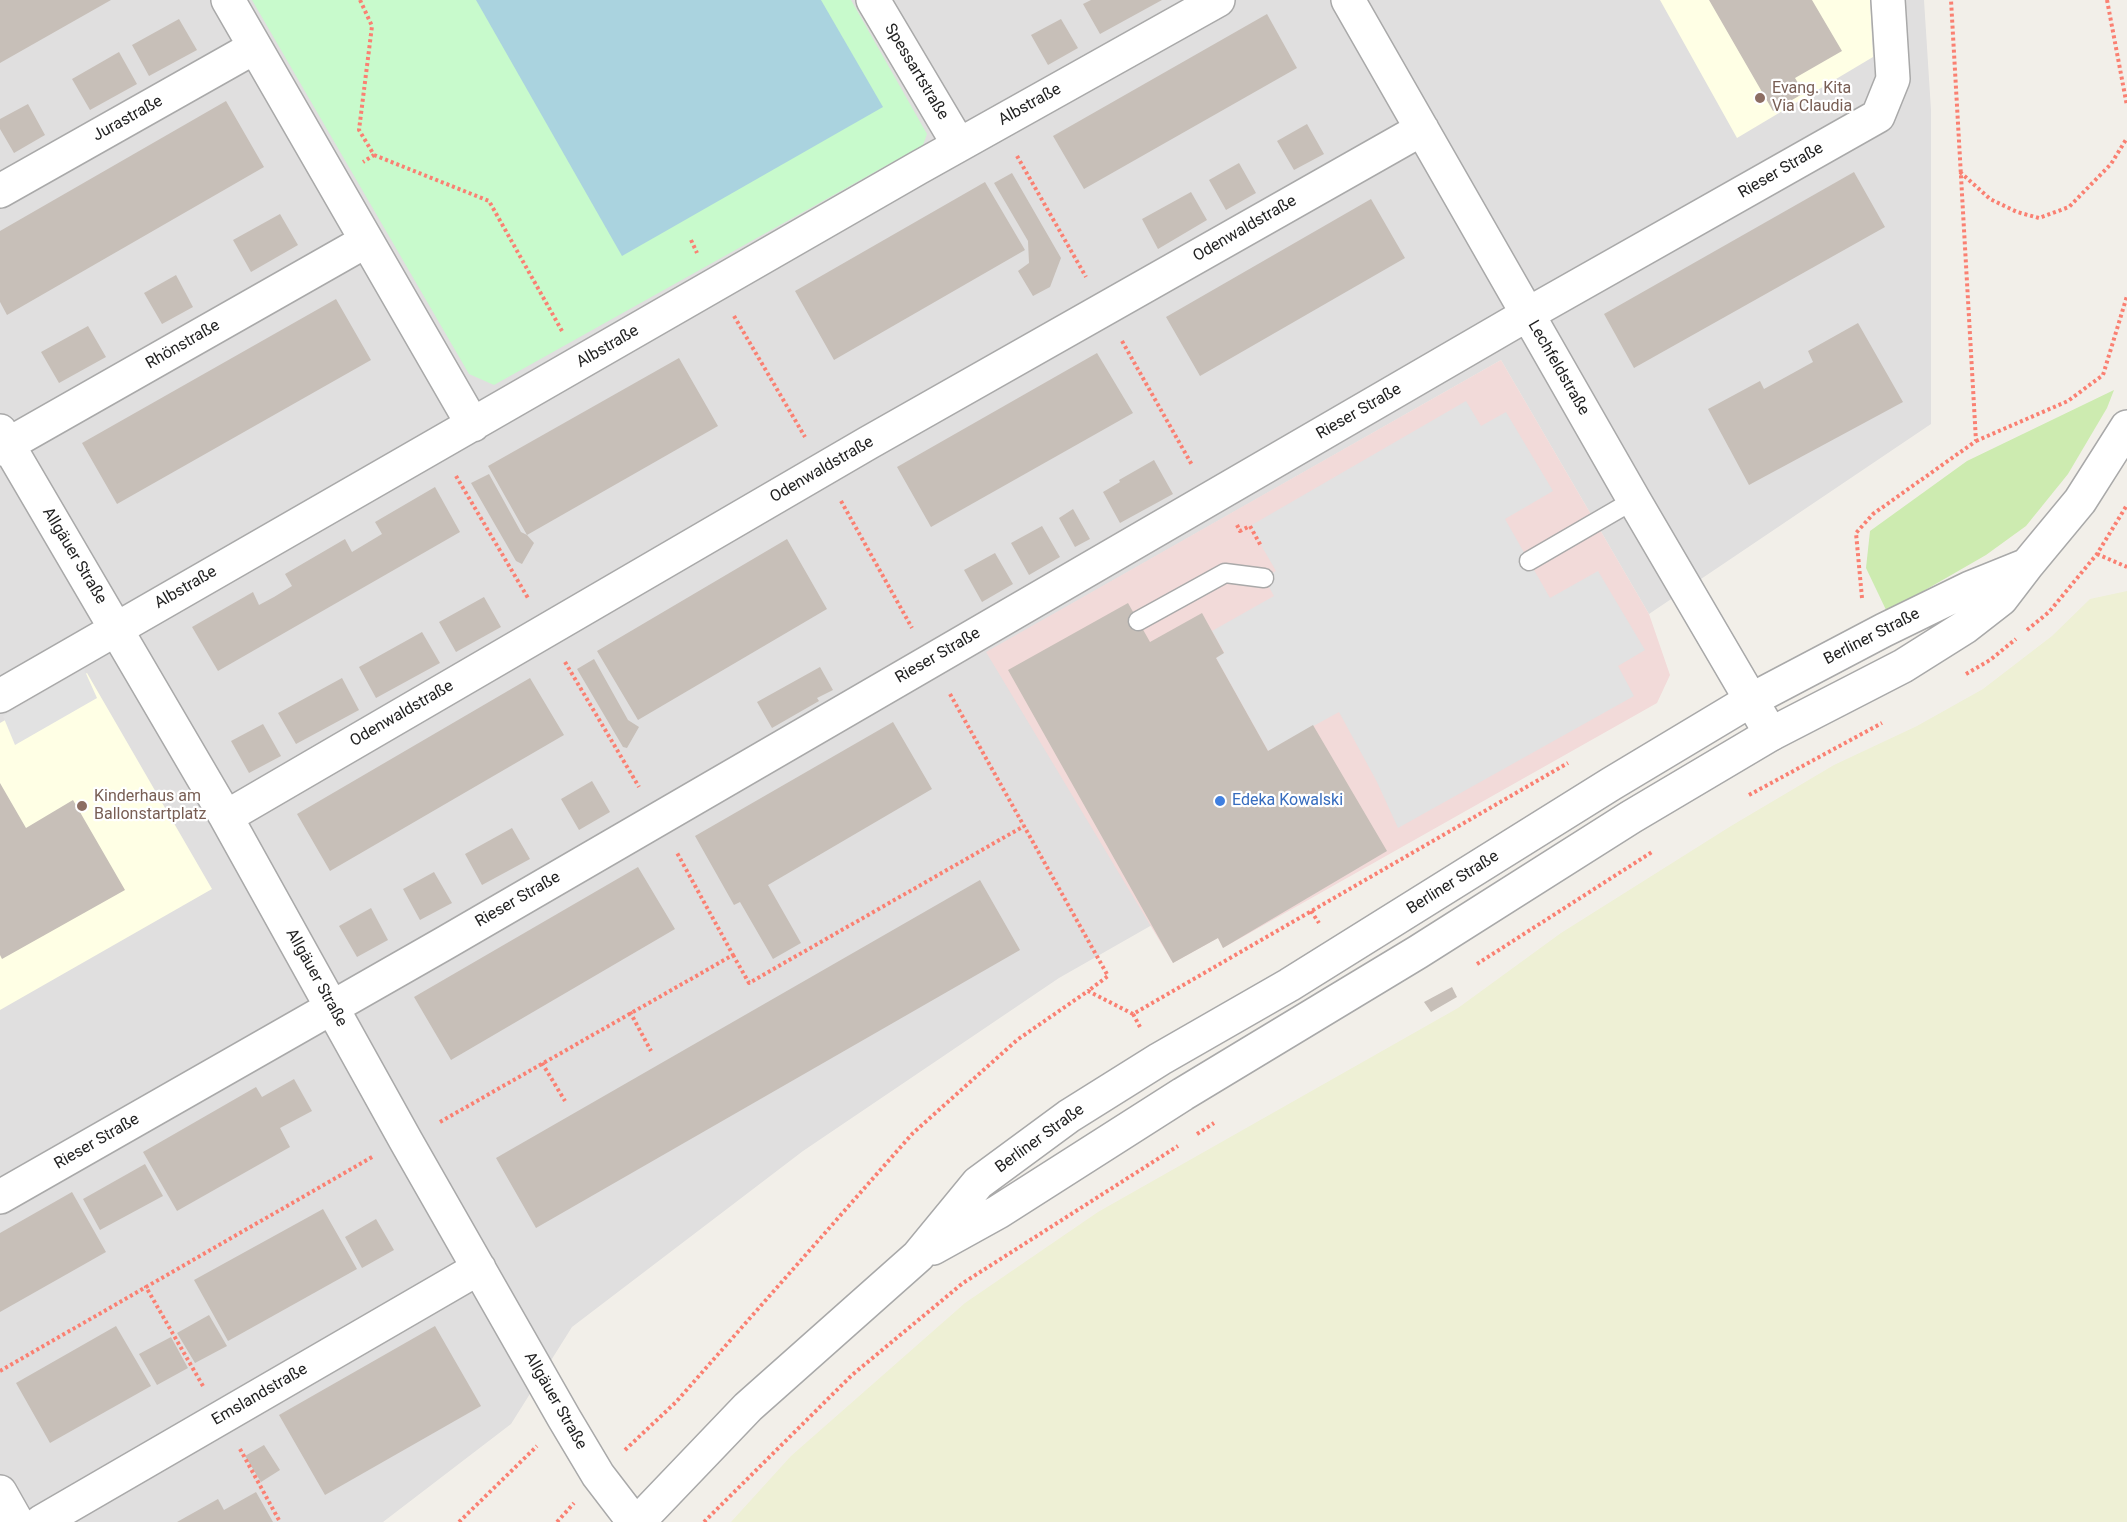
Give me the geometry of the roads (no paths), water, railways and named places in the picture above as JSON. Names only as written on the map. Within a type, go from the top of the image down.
[{"type":"street","points":[[228,0],[473,425]]},
{"type":"street","name":"Spessartstraße","points":[[873,0],[959,145]]},
{"type":"street","name":"Albstraße","points":[[0,696],[959,145],[1218,0]]},
{"type":"street","name":"Lechfeldstraße","points":[[1348,0],[1634,500],[1771,734]]},
{"type":"street","name":"Rieser Straße","points":[[0,1197],[333,1008],[1528,314],[1878,116],[1893,79],[1888,0]]},
{"type":"street","name":"Jurastraße","points":[[0,191],[255,47]]},
{"type":"street","name":"Odenwaldstraße","points":[[226,817],[868,443],[1422,129]]},
{"type":"street","name":"Rhönstraße","points":[[3,442],[366,241]]},
{"type":"street","name":"Berliner Straße","points":[[918,1256],[998,1212],[1182,1094],[1418,952],[1631,817],[1771,734],[1903,666],[1965,627],[2001,599],[2080,501],[2127,427]]},
{"type":"street","name":"Allgäuer Straße","points":[[3,442],[117,627],[598,1475],[636,1522]]},
{"type":"street","name":"Berliner Straße","points":[[636,1522],[748,1407],[918,1256],[978,1183],[1069,1116],[1160,1059],[1299,978],[1751,700],[1959,593],[2027,565]]},
{"type":"street","name":"Emslandstraße","points":[[41,1522],[479,1268]]},
{"type":"street","points":[[0,1492],[17,1522]]},
{"type":"lane","points":[[1529,561],[1634,500]]},
{"type":"lane","points":[[1138,621],[1226,573],[1264,578]]},
{"type":"water","points":[[476,0],[821,0],[883,107],[622,256]]},
{"type":"place","name":"Evang. Kita Via Claudia","points":[[1760,98]]},
{"type":"place","name":"Edeka Kowalski","points":[[1220,801]]},
{"type":"place","name":"Kinderhaus am Ballonstartplatz","points":[[82,806]]}]
